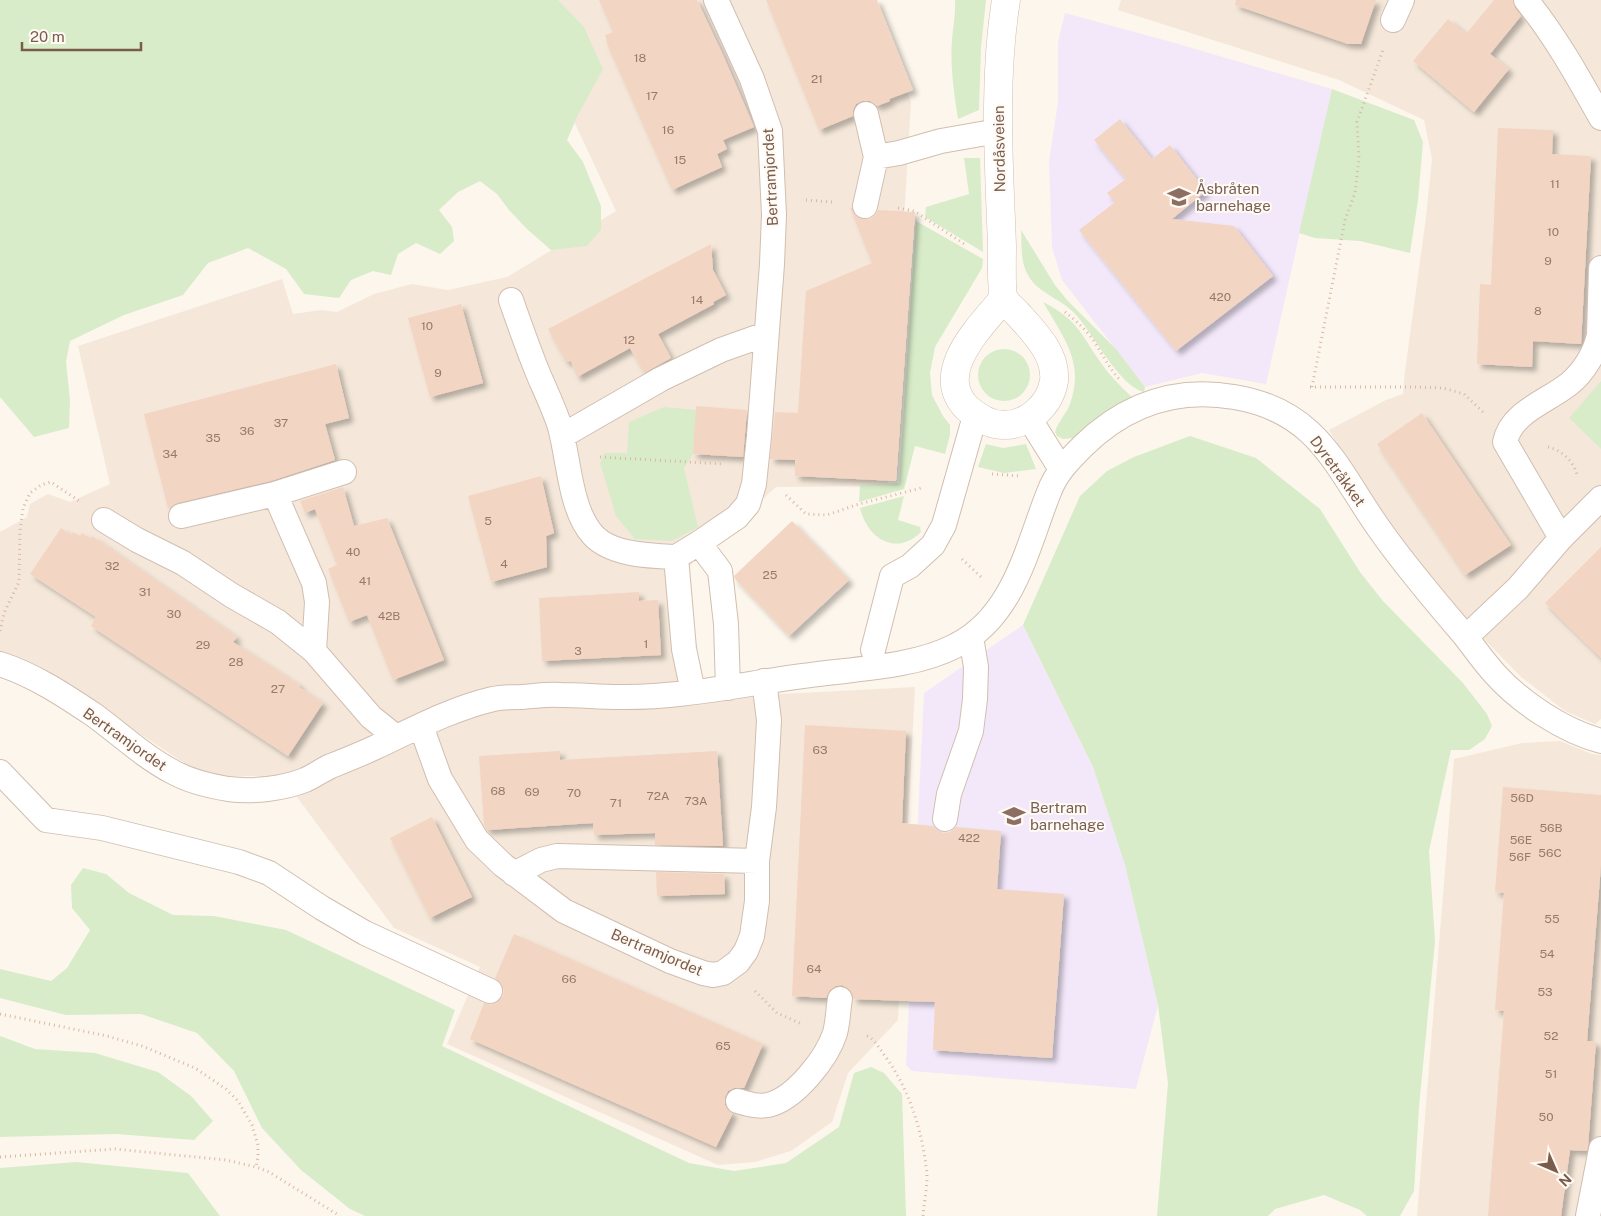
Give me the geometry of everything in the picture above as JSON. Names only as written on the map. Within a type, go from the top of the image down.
[{"type":"street","name":"Nordåsveien","points":[[1004,298],[998,131],[999,60],[1006,0]]},
{"type":"street","points":[[1004,298],[1043,344],[1051,362],[1054,380],[1048,397],[1037,412],[1021,422],[1003,425],[987,422],[975,416],[961,401],[954,378],[959,357],[976,332],[1004,298]]},
{"type":"lane","name":"Bertramjordet","points":[[511,300],[524,340],[560,426],[578,510],[593,535],[604,544],[645,556],[676,556],[737,517],[748,504],[754,484],[772,264],[774,214],[770,131],[752,79],[716,0]]},
{"type":"lane","points":[[1526,0],[1546,25],[1601,118]]},
{"type":"lane","points":[[865,204],[876,157],[866,114]]},
{"type":"lane","points":[[876,157],[998,131]]},
{"type":"lane","points":[[1561,538],[1505,442],[1508,431],[1520,417],[1570,383],[1589,360],[1599,335],[1601,268]]},
{"type":"lane","points":[[564,446],[661,379],[721,350],[766,334]]},
{"type":"lane","name":"Dyretråkket","points":[[1004,600],[1025,561],[1050,490],[1061,469],[1100,430],[1124,413],[1147,403],[1178,396],[1235,397],[1267,406],[1289,417],[1308,430],[1326,448],[1402,561],[1466,637],[1494,674],[1518,696],[1542,713],[1571,729],[1601,741]]},
{"type":"lane","points":[[873,650],[892,576],[910,566],[932,544],[944,525],[975,416]]},
{"type":"lane","points":[[1029,418],[1061,469]]},
{"type":"lane","points":[[181,516],[275,494],[344,472]]},
{"type":"lane","points":[[275,494],[314,583],[317,602],[314,651]]},
{"type":"lane","points":[[1466,637],[1518,588],[1561,538],[1601,498]]},
{"type":"lane","points":[[104,520],[183,563],[278,622],[314,651],[371,717],[396,737]]},
{"type":"lane","points":[[699,543],[720,571],[726,624],[728,688]]},
{"type":"lane","points":[[676,556],[684,650],[693,692]]},
{"type":"lane","name":"Bertramjordet","points":[[0,664],[37,678],[95,716],[139,752],[176,774],[192,781],[213,786],[249,791],[288,785],[308,778],[448,713],[496,698],[558,694],[623,698],[693,692],[904,663],[953,648],[971,637],[992,618],[1004,600]]},
{"type":"lane","points":[[944,819],[949,794],[970,731],[975,699],[976,667],[971,637]]},
{"type":"lane","points":[[731,968],[746,951],[752,936],[757,901],[757,861],[764,807],[769,720],[764,681]]},
{"type":"lane","name":"Bertramjordet","points":[[421,726],[440,779],[477,840],[514,874],[564,911],[670,961],[712,975],[723,973],[731,968]]},
{"type":"lane","points":[[0,772],[46,820],[102,828],[239,862],[269,873],[322,908],[365,933],[490,991]]},
{"type":"lane","points":[[514,874],[541,860],[557,856],[757,861]]},
{"type":"lane","points":[[738,1101],[755,1106],[770,1104],[786,1097],[801,1084],[815,1068],[828,1048],[835,1032],[840,999]]},
{"type":"lane","points":[[1588,1216],[1601,1148]]},
{"type":"path","points":[[1312,387],[1345,220],[1355,193],[1359,159],[1357,122],[1379,63]]},
{"type":"path","points":[[865,204],[914,210],[1002,268]]},
{"type":"path","points":[[1267,406],[1284,389],[1415,386],[1443,388],[1464,394],[1477,405],[1490,421],[1508,431]]},
{"type":"path","points":[[564,446],[755,465]]},
{"type":"path","points":[[0,631],[4,613],[19,582],[20,531],[23,508],[30,493],[41,485],[51,482],[65,492]]},
{"type":"path","points":[[784,493],[806,514],[827,514]]},
{"type":"path","points":[[938,535],[1004,600]]},
{"type":"path","points":[[731,968],[777,1013],[807,1026]]},
{"type":"path","points":[[0,1014],[108,1036],[142,1046],[195,1068],[226,1088],[238,1101],[252,1125],[258,1145],[256,1167]]},
{"type":"path","points":[[835,1032],[853,1032],[872,1038],[892,1064],[902,1084],[916,1117],[927,1168],[923,1216]]},
{"type":"path","points":[[0,1157],[115,1149],[217,1159],[256,1167],[270,1172],[340,1216]]},
{"type":"shaded area","points":[[517,0],[873,0],[911,102],[888,486],[776,487],[684,571],[702,698],[915,687],[898,1020],[848,1073],[832,1122],[791,1151],[755,1162],[718,1165],[447,1044],[480,967],[394,928],[297,797],[258,776],[205,777],[41,668],[0,654],[0,532],[27,517],[30,504],[48,494],[70,502],[110,484],[78,346],[282,279],[293,314],[321,310],[337,312],[374,294],[412,284],[448,290],[507,277],[616,211]]},
{"type":"shaded area","points":[[1121,0],[1601,0],[1601,719],[1595,724],[1565,711],[1521,677],[1448,602],[1378,509],[1329,430],[1386,400],[1403,394],[1432,159],[1424,120],[1339,80],[1118,10]]},
{"type":"shaded area","name":"Åsbråten barnehage","points":[[1065,13],[1332,89],[1266,384],[1202,373],[1145,387],[1062,280],[1052,247],[1049,162],[1058,102],[1058,42]]},
{"type":"shaded area","name":"Bertram barnehage","points":[[1023,625],[1093,767],[1125,865],[1158,1005],[1136,1089],[912,1071],[906,1065],[924,693]]},
{"type":"shaded area","points":[[1560,741],[1592,754],[1601,755],[1601,1216],[1417,1216],[1454,759],[1522,743]]},
{"type":"green space","points":[[0,0],[558,0],[584,27],[603,69],[567,140],[583,162],[601,206],[601,230],[587,246],[551,250],[527,229],[497,194],[480,181],[458,192],[439,210],[452,227],[454,241],[440,254],[416,243],[398,254],[391,275],[373,271],[351,280],[339,298],[304,294],[286,269],[248,248],[208,263],[183,295],[124,315],[70,341],[66,362],[70,400],[69,428],[34,437],[0,397]]},
{"type":"green space","points":[[955,0],[986,0],[981,47],[979,110],[958,119],[952,60]]},
{"type":"green space","points":[[1332,89],[1414,120],[1423,142],[1418,200],[1410,253],[1360,241],[1315,238],[1299,233]]},
{"type":"green space","points":[[964,158],[980,158],[983,252],[925,217],[926,207],[969,194]]},
{"type":"green space","points":[[916,221],[983,259],[982,268],[935,347],[930,373],[932,395],[950,425],[950,435],[945,454],[915,446],[904,489],[859,502],[860,485],[899,483]]},
{"type":"green space","points":[[1021,230],[1055,285],[1067,300],[1116,349],[1145,387],[1144,392],[1126,381],[1117,371],[1071,310],[1032,282],[1025,270]]},
{"type":"green space","points":[[1043,302],[1071,321],[1108,372],[1133,398],[1110,410],[1073,438],[1063,439],[1057,436],[1055,432],[1070,404],[1074,389],[1075,375],[1073,362],[1070,350]]},
{"type":"green space","points":[[999,349],[1009,349],[1023,356],[1030,370],[1030,380],[1023,394],[1009,401],[999,401],[989,397],[982,390],[978,380],[978,370],[982,360],[989,353]]},
{"type":"green space","points":[[1601,381],[1601,449],[1569,418]]},
{"type":"green space","points":[[664,407],[696,410],[693,454],[684,468],[698,527],[672,541],[635,539],[616,516],[600,463],[604,453],[627,453],[629,422]]},
{"type":"green space","points":[[1190,436],[1256,458],[1320,509],[1360,572],[1383,601],[1463,683],[1487,714],[1492,726],[1485,739],[1469,750],[1451,750],[1429,851],[1435,941],[1419,1107],[1414,1191],[1400,1216],[1367,1216],[1360,1210],[1324,1195],[1275,1209],[1268,1216],[1157,1216],[1168,1083],[1158,1005],[1125,865],[1093,767],[1023,625],[1080,496],[1107,471],[1134,457]]},
{"type":"green space","points":[[986,444],[1003,448],[1026,444],[1036,469],[1004,473],[978,467]]},
{"type":"green space","points":[[904,496],[898,520],[920,527],[921,532],[902,543],[884,541],[869,528],[860,508]]},
{"type":"green space","points":[[83,868],[106,874],[129,893],[173,915],[214,916],[286,930],[455,1010],[442,1046],[689,1163],[734,1171],[786,1163],[839,1127],[854,1073],[871,1067],[884,1073],[902,1094],[906,1216],[365,1216],[350,1209],[301,1170],[262,1128],[234,1071],[197,1033],[141,1014],[66,1015],[0,998],[0,969],[51,981],[67,968],[90,930],[72,908],[71,885]]},
{"type":"green space","points":[[0,1036],[35,1049],[95,1053],[158,1072],[191,1096],[213,1121],[194,1140],[116,1134],[0,1137]]},
{"type":"green space","points":[[76,1162],[188,1173],[220,1216],[0,1216],[0,1168]]},
{"type":"building","points":[[599,0],[697,0],[754,127],[723,140],[727,149],[717,154],[722,167],[672,190],[608,46],[605,35],[613,32]]},
{"type":"building","points":[[766,0],[877,0],[913,90],[889,99],[890,101],[877,106],[870,101],[862,101],[856,104],[853,116],[819,130]]},
{"type":"building","points":[[1236,0],[1376,0],[1361,44],[1348,44],[1235,5]]},
{"type":"building","points":[[1494,0],[1513,0],[1515,8],[1521,16],[1490,54],[1509,69],[1474,112],[1413,61],[1448,19],[1466,34]]},
{"type":"building","points":[[1120,119],[1152,159],[1170,145],[1206,191],[1172,219],[1234,226],[1273,276],[1176,351],[1079,230],[1115,202],[1107,193],[1126,179],[1094,140]]},
{"type":"building","points":[[1498,128],[1553,130],[1552,154],[1591,156],[1581,344],[1533,341],[1532,367],[1477,364],[1480,284],[1491,285]]},
{"type":"building","points":[[850,208],[852,208],[855,216],[862,219],[870,219],[878,210],[915,212],[896,481],[795,476],[795,460],[770,459],[775,412],[798,413],[806,291],[872,263]]},
{"type":"building","points":[[711,244],[713,270],[726,295],[713,302],[714,304],[658,334],[671,358],[644,373],[630,348],[577,377],[571,361],[566,362],[548,329]]},
{"type":"building","points":[[461,304],[483,383],[430,397],[408,318]]},
{"type":"building","points":[[336,364],[349,418],[325,424],[335,460],[271,481],[178,503],[168,508],[144,414]]},
{"type":"building","points":[[696,406],[747,410],[743,457],[693,454]]},
{"type":"building","points":[[1422,413],[1511,545],[1465,575],[1377,444]]},
{"type":"building","points":[[541,476],[554,533],[546,536],[547,567],[491,582],[468,496]]},
{"type":"building","points":[[343,487],[354,526],[387,518],[444,660],[393,680],[367,615],[349,622],[328,569],[337,565],[315,509],[305,513],[300,501]]},
{"type":"building","points":[[792,521],[849,580],[789,636],[734,576]]},
{"type":"building","points":[[61,528],[71,535],[73,532],[80,536],[82,533],[91,539],[92,536],[237,637],[233,642],[300,685],[299,687],[323,703],[288,756],[91,626],[96,617],[30,574]]},
{"type":"building","points":[[1601,547],[1601,658],[1545,603]]},
{"type":"building","points":[[639,592],[639,601],[658,600],[661,655],[542,661],[539,598]]},
{"type":"building","points":[[805,725],[906,731],[902,823],[933,826],[943,833],[950,832],[956,827],[1001,831],[997,889],[1064,894],[1052,1058],[933,1050],[935,1002],[853,999],[853,994],[842,985],[830,990],[826,998],[792,996]]},
{"type":"building","points":[[560,751],[560,760],[717,751],[723,846],[655,845],[655,833],[594,835],[593,823],[487,830],[484,825],[479,756]]},
{"type":"building","points":[[1503,787],[1601,795],[1601,865],[1587,1041],[1596,1042],[1588,1146],[1587,1151],[1570,1150],[1561,1216],[1488,1216],[1504,1011],[1495,1010],[1504,893],[1495,892]]},
{"type":"building","points":[[432,817],[472,897],[430,918],[390,838]]},
{"type":"building","points":[[656,872],[724,874],[725,894],[657,896]]},
{"type":"building","points":[[514,934],[763,1044],[744,1088],[734,1088],[728,1091],[725,1097],[725,1105],[733,1113],[716,1147],[470,1039],[484,1003],[491,1005],[503,996],[504,990],[495,978]]},
{"type":"place","name":"Åsbråten barnehage","points":[[1179,197]]},
{"type":"place","name":"Bertram barnehage","points":[[1014,816]]}]
